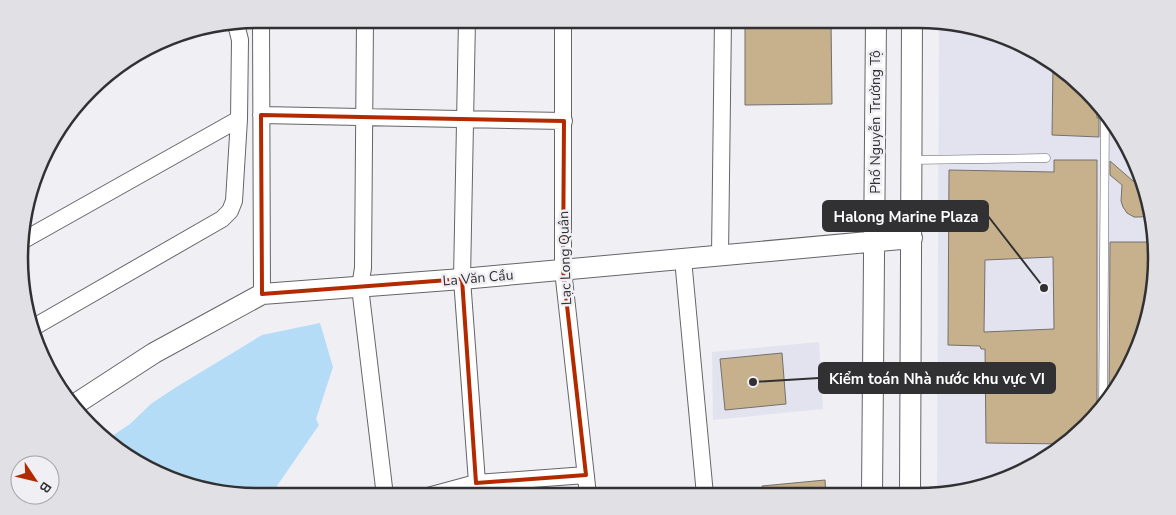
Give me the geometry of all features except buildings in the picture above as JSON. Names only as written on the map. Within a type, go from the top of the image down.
[{"type":"street","points":[[38,325],[222,218],[230,211],[234,201],[239,119],[240,40],[238,28]]},
{"type":"street","points":[[261,28],[262,294]]},
{"type":"street","points":[[365,28],[363,268],[360,287],[384,488]]},
{"type":"street","points":[[467,28],[462,279],[477,488]]},
{"type":"street","name":"Lạc Long Quân","points":[[563,28],[563,270],[587,488]]},
{"type":"street","points":[[720,255],[722,28]]},
{"type":"street","name":"Phố Nguyễn Trường Tộ","points":[[872,488],[876,28]]},
{"type":"street","points":[[910,488],[912,28]]},
{"type":"street","points":[[261,115],[564,121]]},
{"type":"street","points":[[28,237],[239,119]]},
{"type":"street","name":"La Văn Cầu","points":[[79,402],[154,352],[262,294],[462,279],[912,238]]},
{"type":"street","points":[[683,259],[704,488]]},
{"type":"street","points":[[485,488],[586,475]]},
{"type":"lane","points":[[1103,395],[1105,123]]},
{"type":"lane","points":[[912,160],[1046,158]]},
{"type":"highlighted area","points":[[261,115],[564,121],[563,270],[586,475],[476,483],[462,279],[262,294]]},
{"type":"shaded area","points":[[939,28],[978,35],[1007,45],[1034,58],[1059,75],[1101,117],[1125,156],[1141,198],[1147,227],[1148,273],[1141,317],[1131,346],[1110,385],[1081,420],[1059,440],[1020,464],[978,480],[937,487]]},
{"type":"shaded area","points":[[819,342],[823,409],[713,420],[712,352]]},
{"type":"water","points":[[320,323],[333,367],[316,419],[319,425],[276,488],[227,486],[198,480],[169,470],[142,457],[112,436],[130,424],[152,403],[262,335]]},
{"type":"place","name":"Halong Marine Plaza","points":[[1044,288]]},
{"type":"place","name":"Kiểm toán Nhà nước khu vực VI","points":[[753,382]]}]
